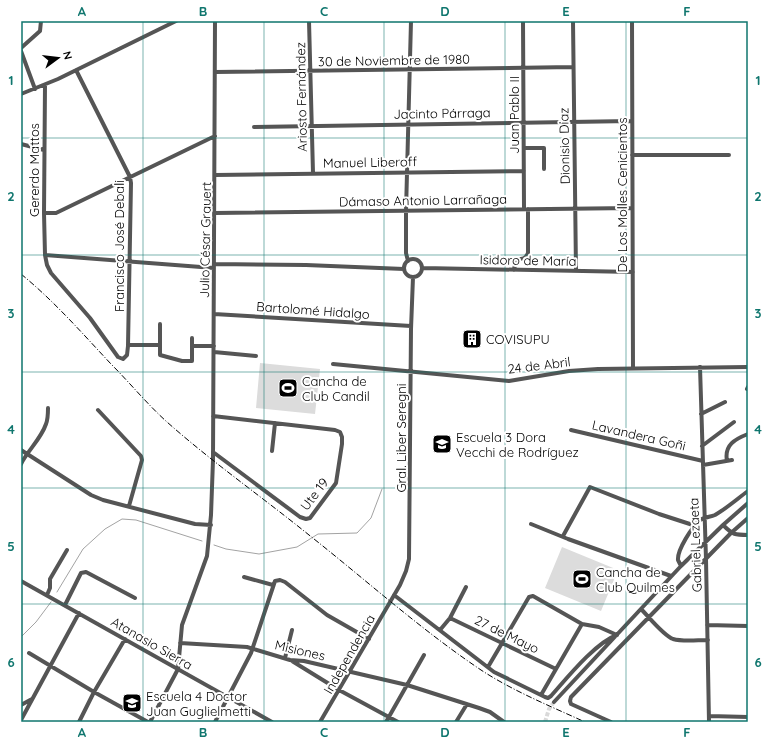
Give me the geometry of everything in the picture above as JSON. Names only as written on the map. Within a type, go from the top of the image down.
[{"type":"street","points":[[21,48],[40,31],[42,21]]},
{"type":"street","points":[[21,94],[45,85],[176,21]]},
{"type":"street","name":"Julio César Grauert","points":[[178,669],[184,618],[207,556],[211,525],[214,352],[215,21]]},
{"type":"street","name":"Ariosto Fernández","points":[[309,21],[313,173]]},
{"type":"street","points":[[408,261],[406,252],[406,211],[411,21]]},
{"type":"street","name":"Juan Pablo II","points":[[514,270],[516,259],[526,258],[528,253],[524,171],[523,21]]},
{"type":"street","name":"Dionisio Díaz","points":[[573,21],[576,271]]},
{"type":"street","name":"De Los Molles Cenicientos","points":[[632,21],[631,121],[633,369]]},
{"type":"street","points":[[21,51],[34,89]]},
{"type":"street","name":"30 de Noviembre de 1980","points":[[215,72],[573,67]]},
{"type":"street","name":"Francisco José Debali","points":[[76,70],[130,176],[128,345],[127,355],[123,359]]},
{"type":"street","name":"Gererdo Mattos","points":[[45,85],[44,213],[45,255],[47,265],[51,273],[90,318],[118,357],[123,359]]},
{"type":"street","name":"Jacinto Párraga","points":[[254,126],[631,121]]},
{"type":"street","points":[[44,213],[56,213],[215,136]]},
{"type":"street","points":[[21,144],[44,150]]},
{"type":"street","points":[[524,148],[544,148],[544,169]]},
{"type":"street","points":[[632,154],[729,155]]},
{"type":"street","name":"Manuel Liberoff","points":[[215,175],[524,171]]},
{"type":"street","name":"Dámaso Antonio Larrañaga","points":[[214,213],[632,208]]},
{"type":"street","points":[[45,255],[130,262],[214,266],[306,265],[404,268]]},
{"type":"street","points":[[413,259],[421,263],[422,268],[420,274],[413,277],[408,275],[404,268],[408,261],[413,259]]},
{"type":"street","name":"Isidoro de María","points":[[422,268],[633,272]]},
{"type":"street","name":"Gral. Liber Seregni","points":[[394,595],[406,571],[410,553],[410,372],[413,277]]},
{"type":"street","name":"Bartolomé Hidalgo","points":[[214,314],[411,326]]},
{"type":"street","points":[[160,324],[160,355],[182,361],[192,361],[192,338]]},
{"type":"street","points":[[128,345],[160,345]]},
{"type":"street","points":[[192,346],[214,346]]},
{"type":"street","points":[[214,352],[256,356]]},
{"type":"street","name":"24 de Abril","points":[[333,364],[509,381],[569,371],[598,369],[748,367]]},
{"type":"street","name":"Gabriel Lezaeta","points":[[700,367],[709,722]]},
{"type":"street","points":[[701,414],[725,402]]},
{"type":"street","points":[[21,464],[26,454],[37,442],[46,424],[48,408]]},
{"type":"street","points":[[98,410],[142,456],[130,506]]},
{"type":"street","points":[[213,416],[275,423],[272,451]]},
{"type":"street","points":[[702,446],[734,422]]},
{"type":"street","name":"Ute 19","points":[[213,452],[306,520],[310,518],[336,483],[342,437],[340,432],[332,429],[275,423]]},
{"type":"street","name":"Lavandera Goñi","points":[[571,430],[703,463]]},
{"type":"street","points":[[727,461],[726,452],[730,444],[748,434]]},
{"type":"street","points":[[21,450],[92,495],[195,524],[211,525]]},
{"type":"street","points":[[703,463],[732,460]]},
{"type":"street","points":[[563,536],[590,487],[658,514],[696,526]]},
{"type":"street","points":[[681,566],[678,560],[680,550],[684,540],[698,523],[704,518],[710,517],[723,510],[748,491]]},
{"type":"street","points":[[554,702],[671,576],[705,542],[748,503]]},
{"type":"street","points":[[611,722],[574,705],[570,701],[579,688],[731,533],[748,518]]},
{"type":"street","points":[[531,524],[556,535],[563,536],[671,576]]},
{"type":"street","points":[[723,525],[735,535],[748,535]]},
{"type":"street","points":[[47,595],[50,588],[50,579],[67,550]]},
{"type":"street","points":[[65,605],[81,573],[86,572],[135,598]]},
{"type":"street","points":[[244,577],[273,586]]},
{"type":"street","points":[[215,722],[253,649],[275,581],[280,580],[285,582],[327,615],[369,639]]},
{"type":"street","name":"Atanasio Sierra","points":[[21,581],[272,722]]},
{"type":"street","points":[[440,630],[450,618],[466,587]]},
{"type":"street","points":[[394,595],[494,672],[548,698],[595,650],[605,641],[617,635]]},
{"type":"street","name":"Independencia","points":[[320,722],[394,595]]},
{"type":"street","points":[[488,667],[529,597],[536,596],[582,624],[599,627],[617,635]]},
{"type":"street","points":[[641,609],[665,634],[671,638],[679,640],[708,640]]},
{"type":"street","points":[[21,720],[79,613]]},
{"type":"street","name":"27 de Mayo","points":[[450,618],[556,669]]},
{"type":"street","points":[[541,695],[582,624]]},
{"type":"street","points":[[707,625],[748,626]]},
{"type":"street","points":[[285,658],[292,630]]},
{"type":"street","points":[[79,722],[94,692],[125,639]]},
{"type":"street","name":"Misiones","points":[[180,643],[253,649],[290,660],[304,661],[407,685],[490,712],[504,722]]},
{"type":"street","points":[[29,653],[94,692],[149,722],[178,669]]},
{"type":"street","points":[[386,722],[424,655]]},
{"type":"street","points":[[290,660],[339,690],[398,722]]},
{"type":"street","points":[[21,705],[32,698]]},
{"type":"street","points":[[456,722],[467,704]]},
{"type":"street","points":[[709,716],[748,717]]},
{"type":"shaded area","name":"Cancha de Club Candil","points":[[260,363],[320,369],[315,414],[256,408]]},
{"type":"shaded area","name":"Cancha de Club Quilmes","points":[[562,547],[618,570],[601,611],[545,588]]},
{"type":"waterway","points":[[214,545],[226,549],[259,554],[297,547],[318,534],[357,533],[371,518],[382,489]]},
{"type":"waterway","points":[[57,592],[83,549],[105,529],[122,519],[136,520],[202,541]]},
{"type":"waterway","points":[[21,637],[36,622],[51,602]]},
{"type":"tunnel","points":[[545,722],[549,709],[554,702]]},
{"type":"railway","points":[[21,274],[56,306],[167,422],[436,638],[493,678],[532,698],[585,722]]},
{"type":"place","name":"COVISUPU","points":[[472,339]]},
{"type":"place","name":"Cancha de Club Candil","points":[[288,388]]},
{"type":"place","name":"Escuela 3 Dora Vecchi de Rodríguez","points":[[442,444]]},
{"type":"place","name":"Cancha de Club Quilmes","points":[[582,579]]},
{"type":"place","name":"Escuela 4 Doctor Juan Guglielmetti","points":[[132,703]]}]
